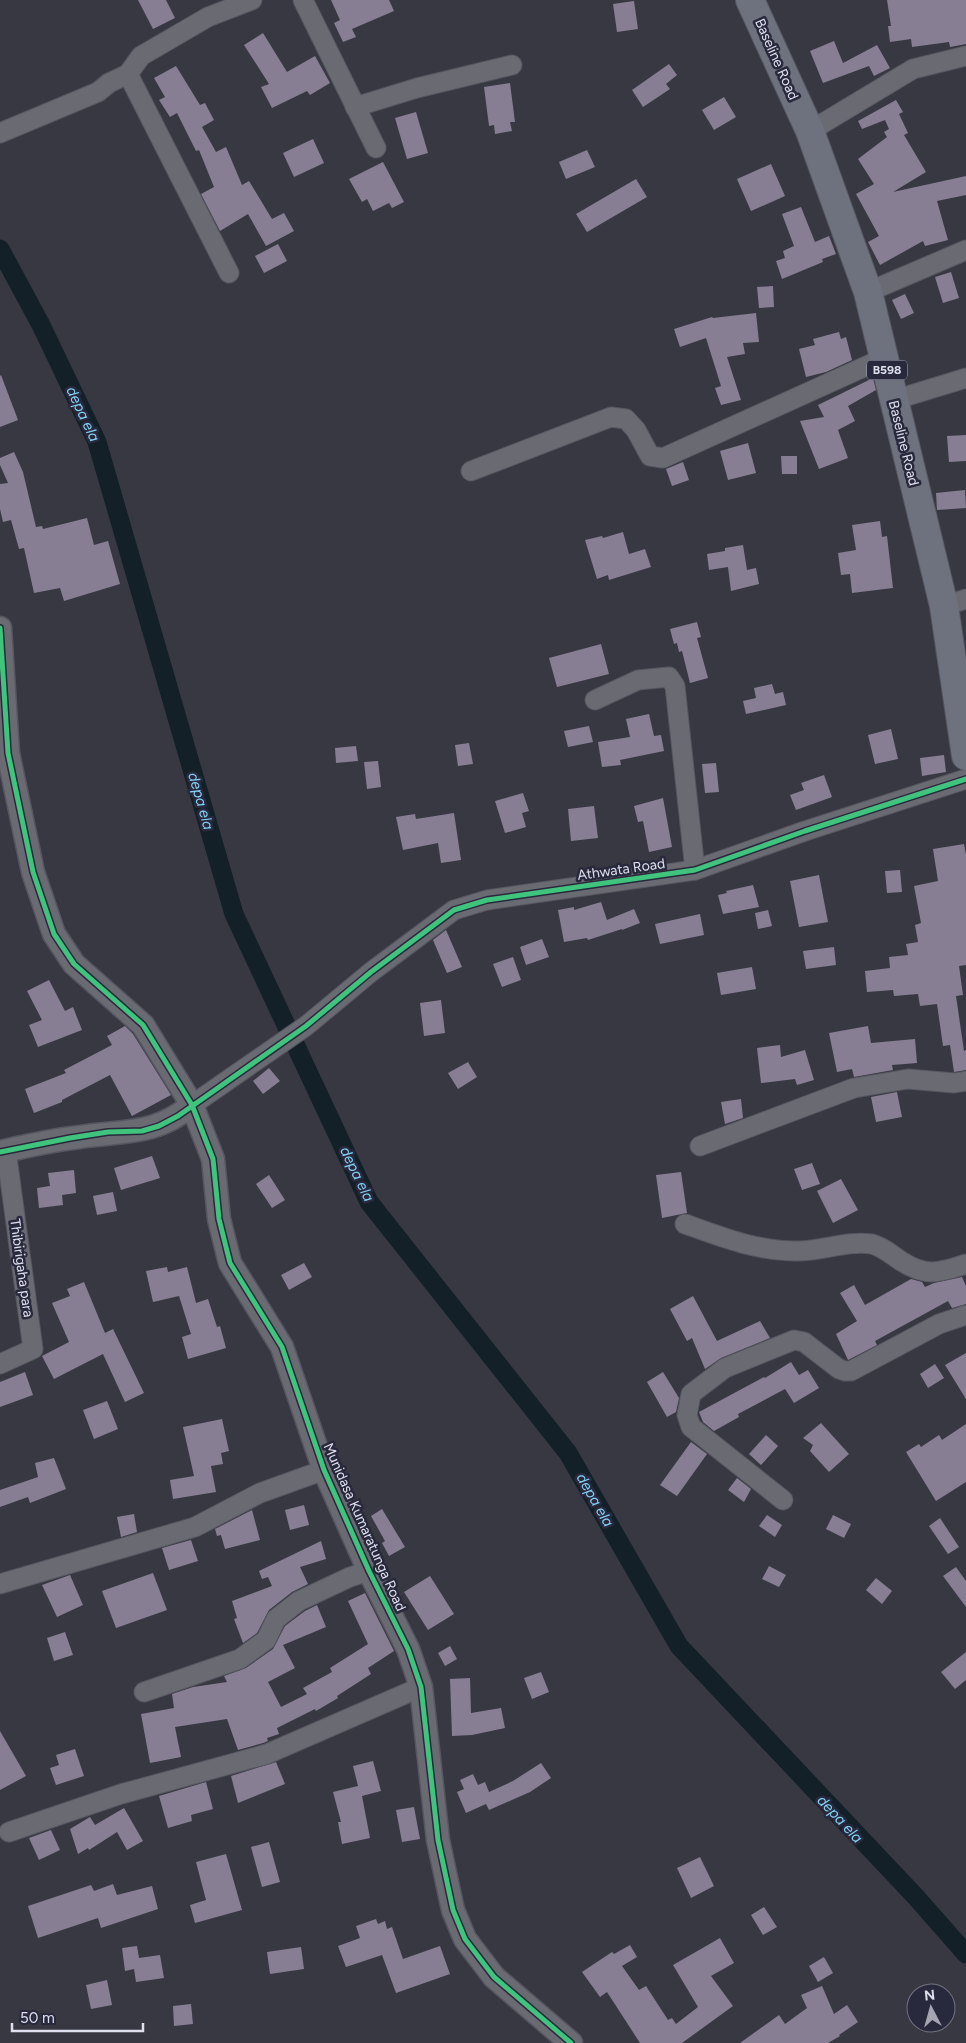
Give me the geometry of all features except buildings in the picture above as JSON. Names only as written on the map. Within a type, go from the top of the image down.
[{"type":"main road","name":"Baseline Road","points":[[750,0],[810,131],[868,292],[894,400],[955,602],[966,755]]},
{"type":"street","points":[[0,133],[98,92],[109,83],[128,74],[141,56],[208,17],[252,0]]},
{"type":"street","points":[[303,0],[376,148]]},
{"type":"street","points":[[810,131],[913,69],[966,56]]},
{"type":"street","points":[[355,107],[417,88],[512,64]]},
{"type":"street","points":[[128,74],[229,273]]},
{"type":"street","points":[[868,292],[966,250]]},
{"type":"street","points":[[471,471],[611,417],[626,419],[636,430],[650,456],[663,458],[884,358]]},
{"type":"street","points":[[894,400],[966,378]]},
{"type":"street","name":"Munidasa Kumaratunga Road","points":[[1,632],[8,753],[34,872],[54,934],[74,964],[143,1026],[192,1105],[213,1159],[219,1219],[230,1263],[282,1347],[324,1470],[369,1571],[408,1649],[421,1686],[438,1840],[456,1917],[466,1939],[494,1977],[571,2043]]},
{"type":"street","points":[[595,700],[638,680],[669,677],[675,686],[695,870]]},
{"type":"street","name":"Athwata Road","points":[[192,1105],[306,1026],[371,972],[454,910],[486,900],[695,870],[805,831],[966,780]]},
{"type":"street","points":[[700,1146],[854,1088],[908,1079],[954,1084],[966,1081]]},
{"type":"street","points":[[3,1151],[89,1135],[142,1131],[158,1126],[178,1116],[192,1105]]},
{"type":"street","name":"Thibirigaha para","points":[[0,1364],[33,1349],[3,1151]]},
{"type":"street","points":[[685,1224],[761,1248],[796,1252],[851,1244],[872,1244],[922,1272],[937,1273],[966,1264]]},
{"type":"street","points":[[783,1500],[691,1427],[687,1415],[691,1394],[725,1368],[794,1340],[804,1342],[845,1372],[938,1324],[966,1315]]},
{"type":"street","points":[[0,1584],[195,1527],[260,1493],[324,1470]]},
{"type":"street","points":[[144,1692],[240,1659],[266,1640],[276,1619],[299,1601],[350,1577],[369,1571]]},
{"type":"street","points":[[9,1832],[121,1794],[268,1754],[421,1686]]},
{"type":"waterway","name":"depa ela","points":[[0,249],[41,325],[97,442],[234,914],[369,1202],[568,1453],[679,1646],[915,1896],[966,1954]]},
{"type":"cycle path","points":[[0,628],[8,753],[33,872],[54,934],[74,964],[143,1025],[192,1105],[213,1159],[219,1219],[230,1263],[282,1347],[324,1470],[369,1571],[408,1649],[421,1687],[438,1840],[453,1910],[465,1939],[494,1977],[571,2043]]},
{"type":"cycle path","points":[[0,1152],[108,1132],[142,1131],[159,1126],[178,1116],[306,1026],[371,972],[454,910],[487,900],[695,870],[805,831],[966,779]]}]
